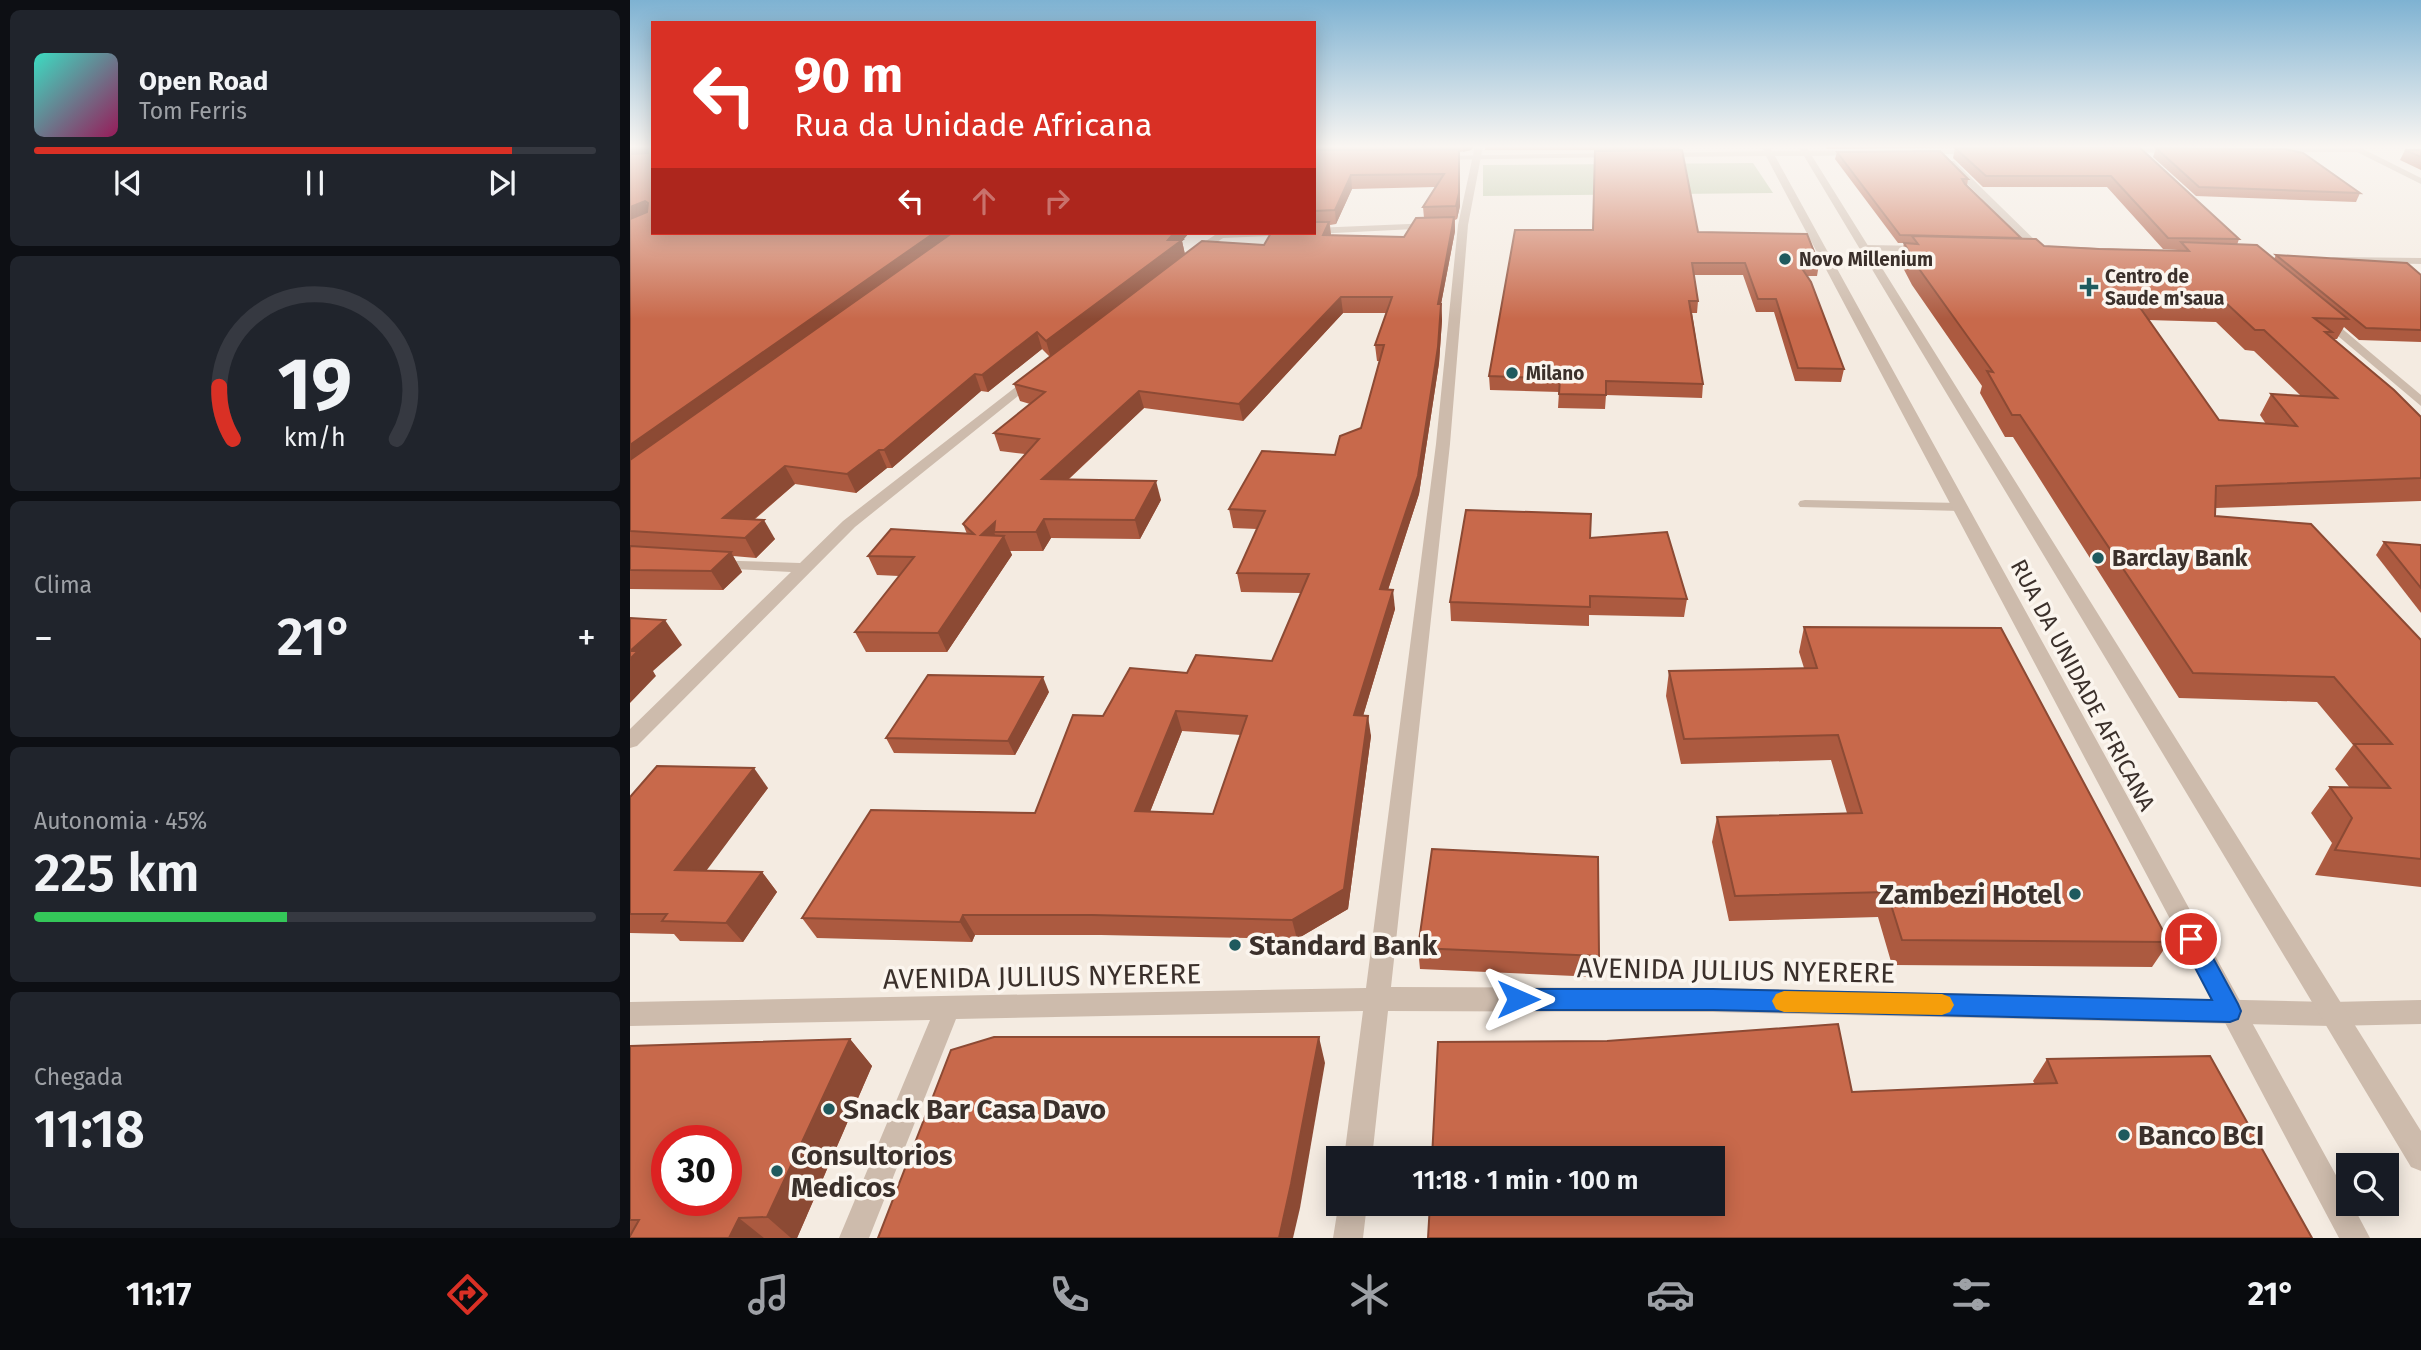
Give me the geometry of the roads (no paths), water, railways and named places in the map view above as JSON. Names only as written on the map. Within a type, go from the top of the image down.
[{"type":"street","points":[[1360,1146],[1443,444],[1467,204]]},
{"type":"street","name":"RUA DA UNIDADE AFRICANA","points":[[1797,204],[2230,1011],[2356,1238]]},
{"type":"street","name":"RUA DA UNIDADE AFRICANA","points":[[1839,204],[2331,1014],[2421,1157]]},
{"type":"street","points":[[1992,204],[2041,252]]},
{"type":"street","points":[[1316,231],[1463,225]]},
{"type":"street","points":[[1182,263],[1220,235]]},
{"type":"street","points":[[1867,248],[1930,249]]},
{"type":"street","points":[[2027,251],[2054,252]]},
{"type":"street","points":[[2323,260],[2421,261]]},
{"type":"street","points":[[2316,312],[2421,402]]},
{"type":"street","points":[[630,741],[849,524],[1053,362]]},
{"type":"street","points":[[697,561],[804,568]]},
{"type":"street","name":"AVENIDA JULIUS NYERERE","points":[[630,1014],[947,1010],[1378,999],[1713,1000],[2331,1014],[2421,1012]]},
{"type":"street","points":[[854,1238],[947,1010]]},
{"type":"street","points":[[1348,1238],[1351,1216]]},
{"type":"lane","points":[[1804,504],[1961,507]]},
{"type":"place","name":"Novo Millenium","points":[[1785,259]]},
{"type":"place","name":"Centro de Saude m'saua","points":[[2089,287]]},
{"type":"place","name":"Milano","points":[[1512,373]]},
{"type":"place","name":"Barclay Bank","points":[[2098,558]]},
{"type":"place","name":"Zambezi Hotel","points":[[2075,894]]},
{"type":"place","name":"Standard Bank","points":[[1235,945]]},
{"type":"place","name":"Snack Bar Casa Davo","points":[[829,1109]]},
{"type":"place","name":"Banco BCI","points":[[2124,1135]]},
{"type":"place","name":"Consultorios Medicos","points":[[777,1171]]}]
